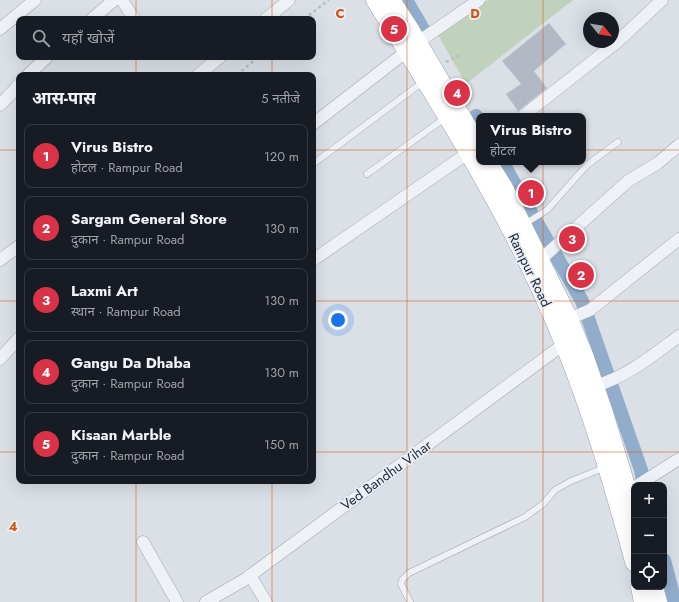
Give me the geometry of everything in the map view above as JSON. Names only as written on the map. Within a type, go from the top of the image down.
[{"type":"main road","name":"Rampur Road","points":[[375,0],[412,47],[425,81],[446,117],[476,147]]},
{"type":"main road","points":[[391,0],[412,47],[476,147]]},
{"type":"main road","name":"Rampur Road","points":[[482,165],[491,194],[529,265],[564,344],[607,467],[632,554]]},
{"type":"main road","points":[[490,165],[548,253],[580,314],[604,383],[604,413],[637,482]]},
{"type":"main road","points":[[641,590],[643,602]]},
{"type":"main road","points":[[655,590],[658,602]]},
{"type":"street","points":[[0,29],[35,0]]},
{"type":"street","points":[[95,16],[114,0]]},
{"type":"street","points":[[122,0],[132,16]]},
{"type":"street","points":[[270,16],[289,0]]},
{"type":"street","points":[[316,122],[412,47],[479,0]]},
{"type":"street","points":[[527,113],[616,42],[662,0]]},
{"type":"street","points":[[31,72],[44,60]]},
{"type":"street","points":[[202,72],[216,60]]},
{"type":"street","points":[[0,105],[16,88]]},
{"type":"street","points":[[548,253],[628,180],[658,163],[679,145]]},
{"type":"street","points":[[316,258],[476,147]]},
{"type":"street","points":[[580,314],[679,239]]},
{"type":"street","points":[[0,260],[16,248]]},
{"type":"street","points":[[604,383],[644,362],[679,336]]},
{"type":"street","points":[[0,359],[16,341]]},
{"type":"street","name":"Ved Bandhu Vihar","points":[[206,602],[250,575],[564,344]]},
{"type":"street","points":[[643,482],[679,459]]},
{"type":"street","points":[[143,542],[177,602]]},
{"type":"street","points":[[250,575],[266,602]]},
{"type":"lane","points":[[316,162],[425,81]]},
{"type":"lane","points":[[367,174],[446,117]]},
{"type":"lane","points":[[528,222],[547,210],[587,166],[618,142]]},
{"type":"lane","points":[[410,602],[401,584],[402,580],[409,573],[525,517],[543,504],[555,490],[571,481],[607,467]]},
{"type":"path","points":[[308,16],[329,0]]},
{"type":"path","points":[[240,72],[254,60]]},
{"type":"green space","points":[[488,0],[573,0],[466,84],[438,35]]},
{"type":"building","points":[[549,23],[566,44],[534,71],[547,88],[518,111],[506,94],[521,84],[502,61]]},
{"type":"waterway","points":[[406,0],[423,29]]},
{"type":"waterway","points":[[504,165],[582,301],[641,470],[643,482]]},
{"type":"waterway","points":[[667,571],[675,602]]},
{"type":"place","name":"Kisaan Marble","points":[[394,29]]},
{"type":"place","name":"Gangu Da Dhaba","points":[[457,93]]},
{"type":"place","name":"Virus Bistro","points":[[531,193]]},
{"type":"place","name":"Laxmi Art","points":[[572,239]]},
{"type":"place","name":"Sargam General Store","points":[[581,275]]}]
